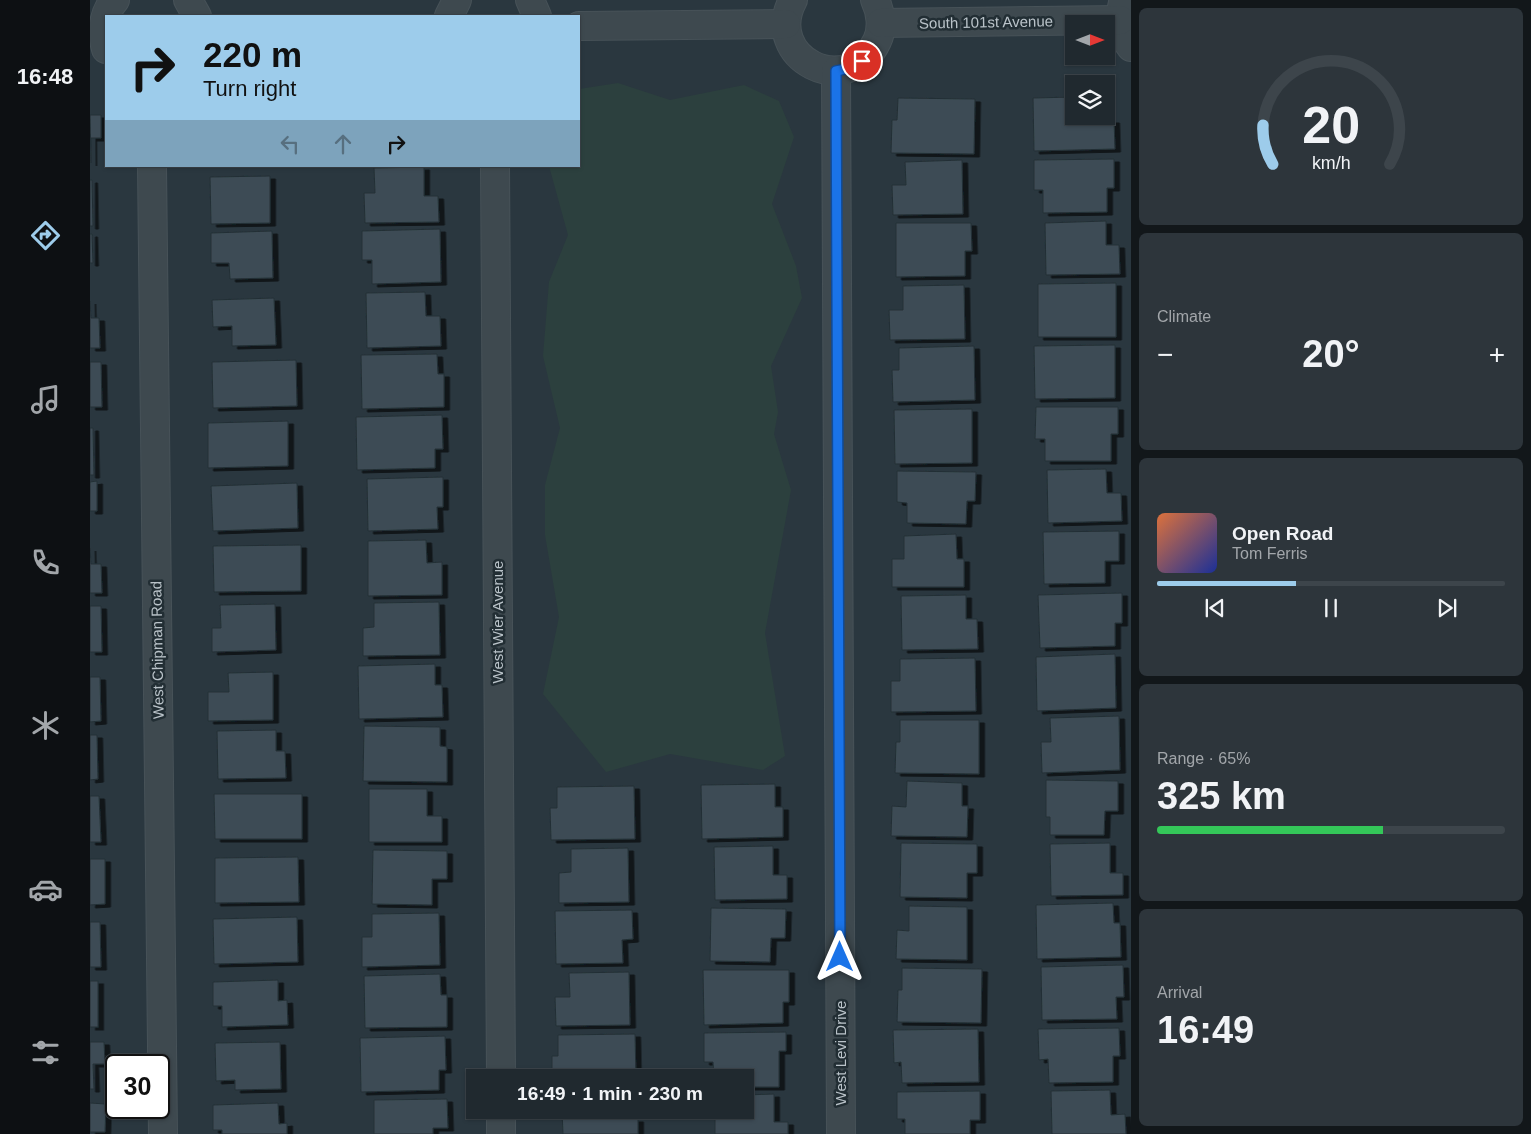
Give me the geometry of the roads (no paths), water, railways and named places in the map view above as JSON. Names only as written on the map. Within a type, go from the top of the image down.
[{"type":"street","points":[[106,15],[115,0]]},
{"type":"street","points":[[188,0],[196,15]]},
{"type":"street","points":[[449,15],[456,0]]},
{"type":"street","points":[[530,0],[537,15]]},
{"type":"street","points":[[1122,10],[1123,32],[1131,47]]},
{"type":"street","name":"South 101st Avenue","points":[[878,12],[1122,10]]},
{"type":"street","points":[[580,26],[790,12],[788,38],[796,52],[807,63],[820,69],[836,71],[850,68],[868,56],[879,38],[878,12]]},
{"type":"street","points":[[100,39],[105,18]]},
{"type":"street","name":"West Levi Drive","points":[[836,71],[841,1134]]},
{"type":"street","name":"West Chipman Road","points":[[152,167],[163,1134]]},
{"type":"street","name":"West Wier Avenue","points":[[494,167],[501,1069]]},
{"type":"street","points":[[501,1119],[501,1134]]}]
